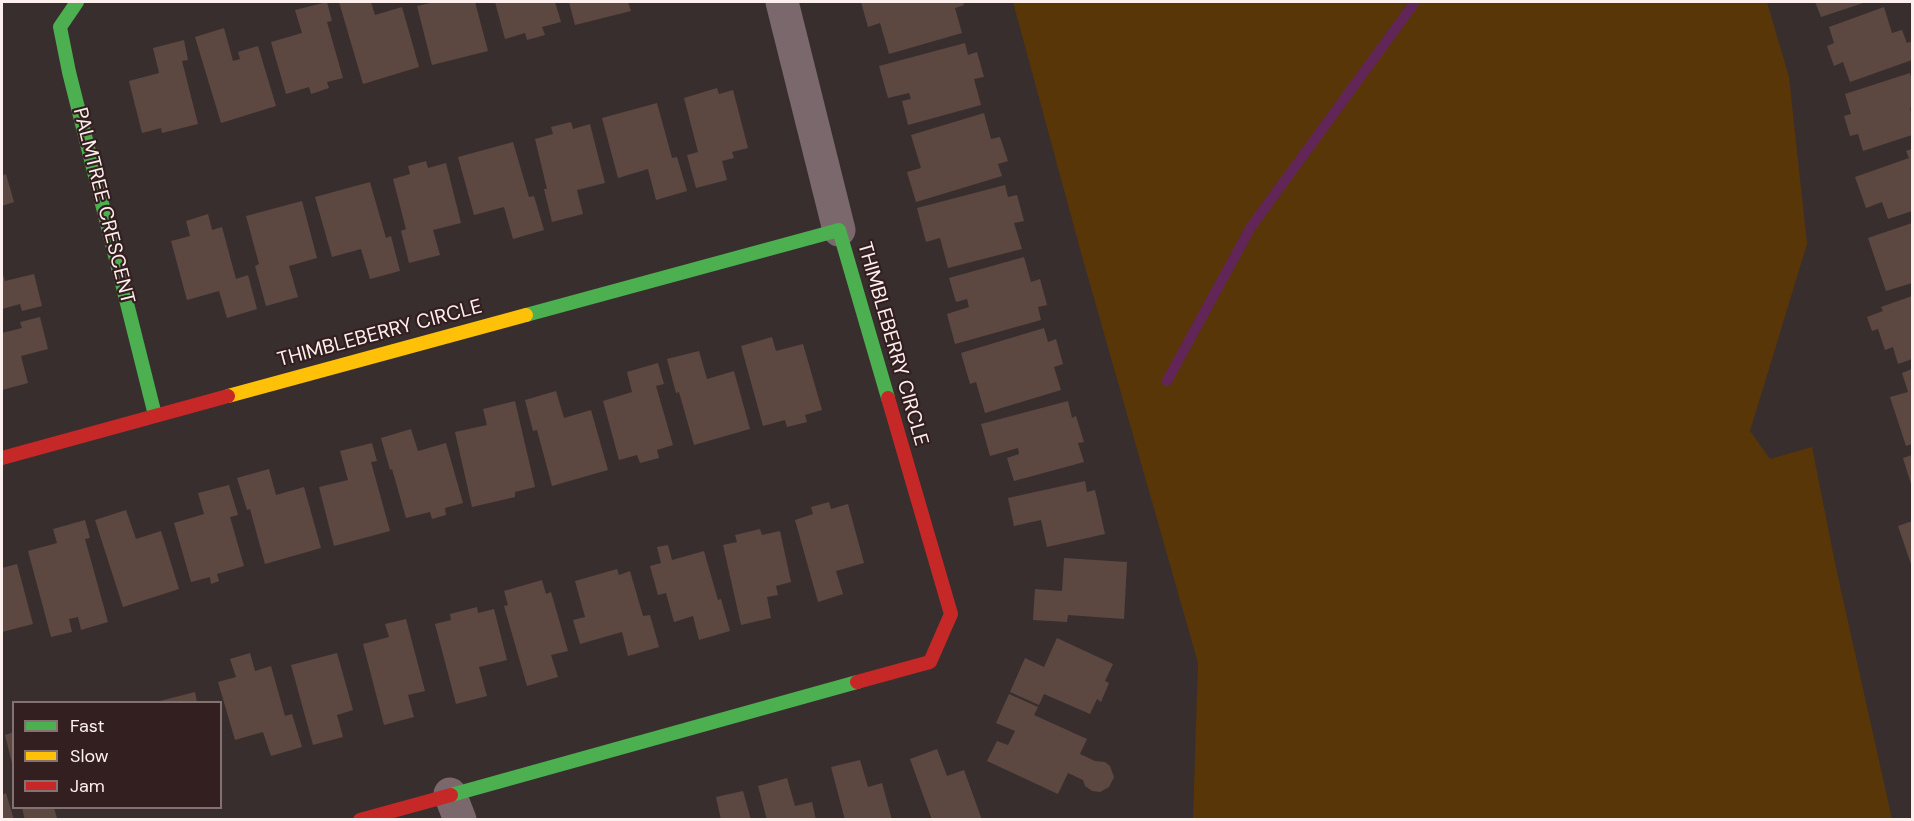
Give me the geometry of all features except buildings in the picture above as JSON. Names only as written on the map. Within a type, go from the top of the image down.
[{"type":"street","name":"PALMTREE CRESCENT","points":[[77,2],[60,27],[69,72],[155,415]]},
{"type":"street","points":[[782,2],[839,230]]},
{"type":"street","name":"THIMBLEBERRY CIRCLE","points":[[2,458],[839,230],[951,614],[930,662],[455,807],[360,819]]},
{"type":"shaded area","points":[[1013,2],[1767,2],[1789,77],[1807,244],[1750,431],[1770,459],[1812,447],[1836,568],[1892,819],[1193,819],[1198,663],[1082,256]]},
{"type":"waterway","points":[[1167,381],[1251,227],[1415,2]]},
{"type":"traffic: fast","points":[[77,2],[60,27],[69,72],[155,415]]},
{"type":"traffic: fast","points":[[526,315],[839,230],[888,398]]},
{"type":"traffic: fast","points":[[451,795],[857,682]]},
{"type":"traffic: slow","points":[[228,396],[526,315]]},
{"type":"traffic: jam","points":[[2,458],[228,396]]},
{"type":"traffic: jam","points":[[857,682],[930,662],[951,614],[888,398]]},
{"type":"traffic: jam","points":[[360,820],[451,795]]}]
